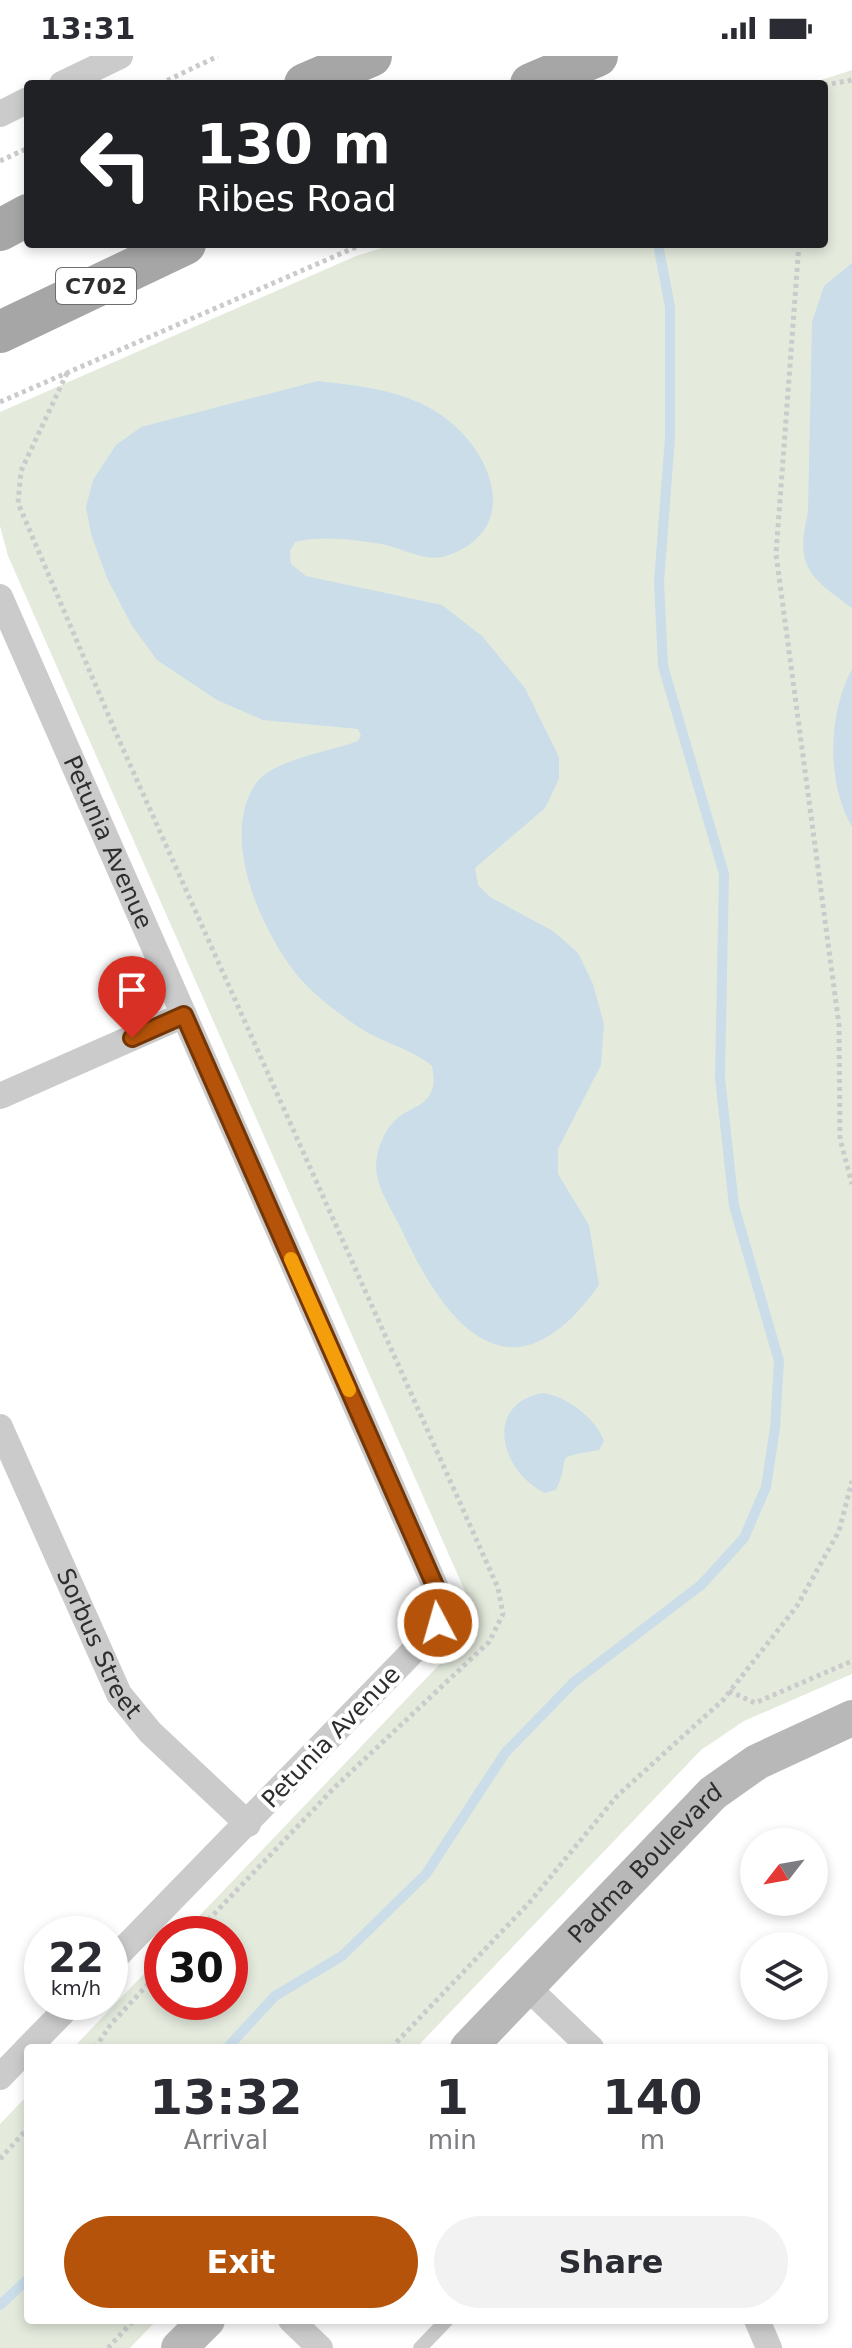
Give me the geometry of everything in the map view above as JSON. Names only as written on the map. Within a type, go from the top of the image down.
[{"type":"main road","points":[[314,80],[371,56]]},
{"type":"main road","points":[[540,80],[597,56]]},
{"type":"main road","points":[[0,230],[24,217]]},
{"type":"main road","name":"C702","points":[[0,332],[177,248]]},
{"type":"street","points":[[70,80],[120,56]]},
{"type":"street","points":[[0,114],[24,102]]},
{"type":"street","name":"Petunia Avenue","points":[[0,597],[436,1588],[441,1612],[438,1623],[427,1637],[128,1945]]},
{"type":"street","points":[[0,1096],[184,1015]]},
{"type":"street","name":"Sorbus Street","points":[[0,1427],[119,1694],[150,1732],[248,1824]]},
{"type":"street","name":"Padma Boulevard","points":[[472,2044],[732,1777],[785,1748],[852,1718]]},
{"type":"street","points":[[527,1987],[587,2044]]},
{"type":"street","points":[[32,2044],[55,2020]]},
{"type":"street","points":[[0,2077],[24,2052]]},
{"type":"street","points":[[179,2348],[203,2324]]},
{"type":"street","points":[[295,2324],[320,2348]]},
{"type":"street","points":[[759,2324],[769,2348]]},
{"type":"lane","points":[[420,2348],[443,2324]]},
{"type":"path","points":[[168,80],[218,56]]},
{"type":"path","points":[[828,84],[852,80]]},
{"type":"path","points":[[0,161],[24,150]]},
{"type":"path","points":[[0,402],[354,248]]},
{"type":"path","points":[[799,248],[776,554],[839,1025],[840,1139],[852,1184]]},
{"type":"path","points":[[395,2044],[529,1903],[617,1796],[729,1691],[797,1606],[839,1531],[852,1481]]},
{"type":"path","points":[[729,1691],[755,1703],[852,1661]]},
{"type":"path","points":[[98,2044],[111,2024],[144,1988]]},
{"type":"path","points":[[0,2159],[24,2132]]},
{"type":"path","points":[[108,2348],[130,2324]]},
{"type":"shaded area","points":[[852,70],[852,1674],[744,1721],[701,1750],[420,2044],[77,2044],[100,2020],[128,2020],[128,1991],[144,1974],[144,2020],[248,2020],[248,1916],[199,1916],[479,1623],[8,556],[0,526],[0,412],[356,256],[382,248],[828,248],[828,80],[821,80]]},
{"type":"shaded area","points":[[24,2099],[24,2324],[153,2324],[130,2348],[0,2348],[0,2124]]},
{"type":"water","points":[[852,263],[852,608],[816,579],[809,569],[803,546],[808,512],[812,322],[824,286]]},
{"type":"water","points":[[318,381],[393,393],[435,411],[455,426],[484,464],[492,486],[493,507],[486,527],[471,543],[446,556],[430,558],[360,541],[316,539],[295,542],[290,551],[291,564],[306,576],[442,605],[482,636],[525,688],[559,757],[559,779],[545,808],[475,868],[478,885],[490,897],[553,931],[578,953],[593,984],[604,1024],[601,1065],[558,1149],[558,1174],[589,1225],[599,1285],[569,1320],[541,1340],[514,1347],[489,1342],[465,1327],[444,1303],[423,1273],[379,1184],[376,1168],[381,1143],[394,1121],[429,1095],[433,1084],[432,1066],[414,1054],[366,1032],[310,989],[283,956],[258,908],[249,882],[242,828],[246,804],[257,782],[265,774],[289,762],[358,741],[361,736],[358,729],[263,720],[217,700],[157,660],[132,626],[107,578],[91,534],[86,507],[93,480],[116,445],[141,427]]},
{"type":"water","points":[[852,669],[852,827],[838,790],[833,748],[838,706]]},
{"type":"water","points":[[543,1393],[561,1399],[587,1416],[604,1441],[599,1450],[567,1457],[556,1490],[545,1493],[518,1470],[509,1455],[505,1439],[505,1424],[511,1410],[524,1400]]},
{"type":"waterway","points":[[231,2044],[275,1996],[342,1956],[426,1874],[505,1753],[574,1682],[701,1585],[744,1538],[766,1487],[775,1428],[779,1361],[734,1206],[720,1078],[724,874],[663,666],[659,582],[670,437],[670,307],[659,248]]},
{"type":"waterway","points":[[0,2305],[24,2283]]},
{"type":"slow traffic","points":[[291,1259],[349,1390]]},
{"type":"route","points":[[132,1038],[184,1015],[436,1588],[441,1612],[438,1623]]}]
